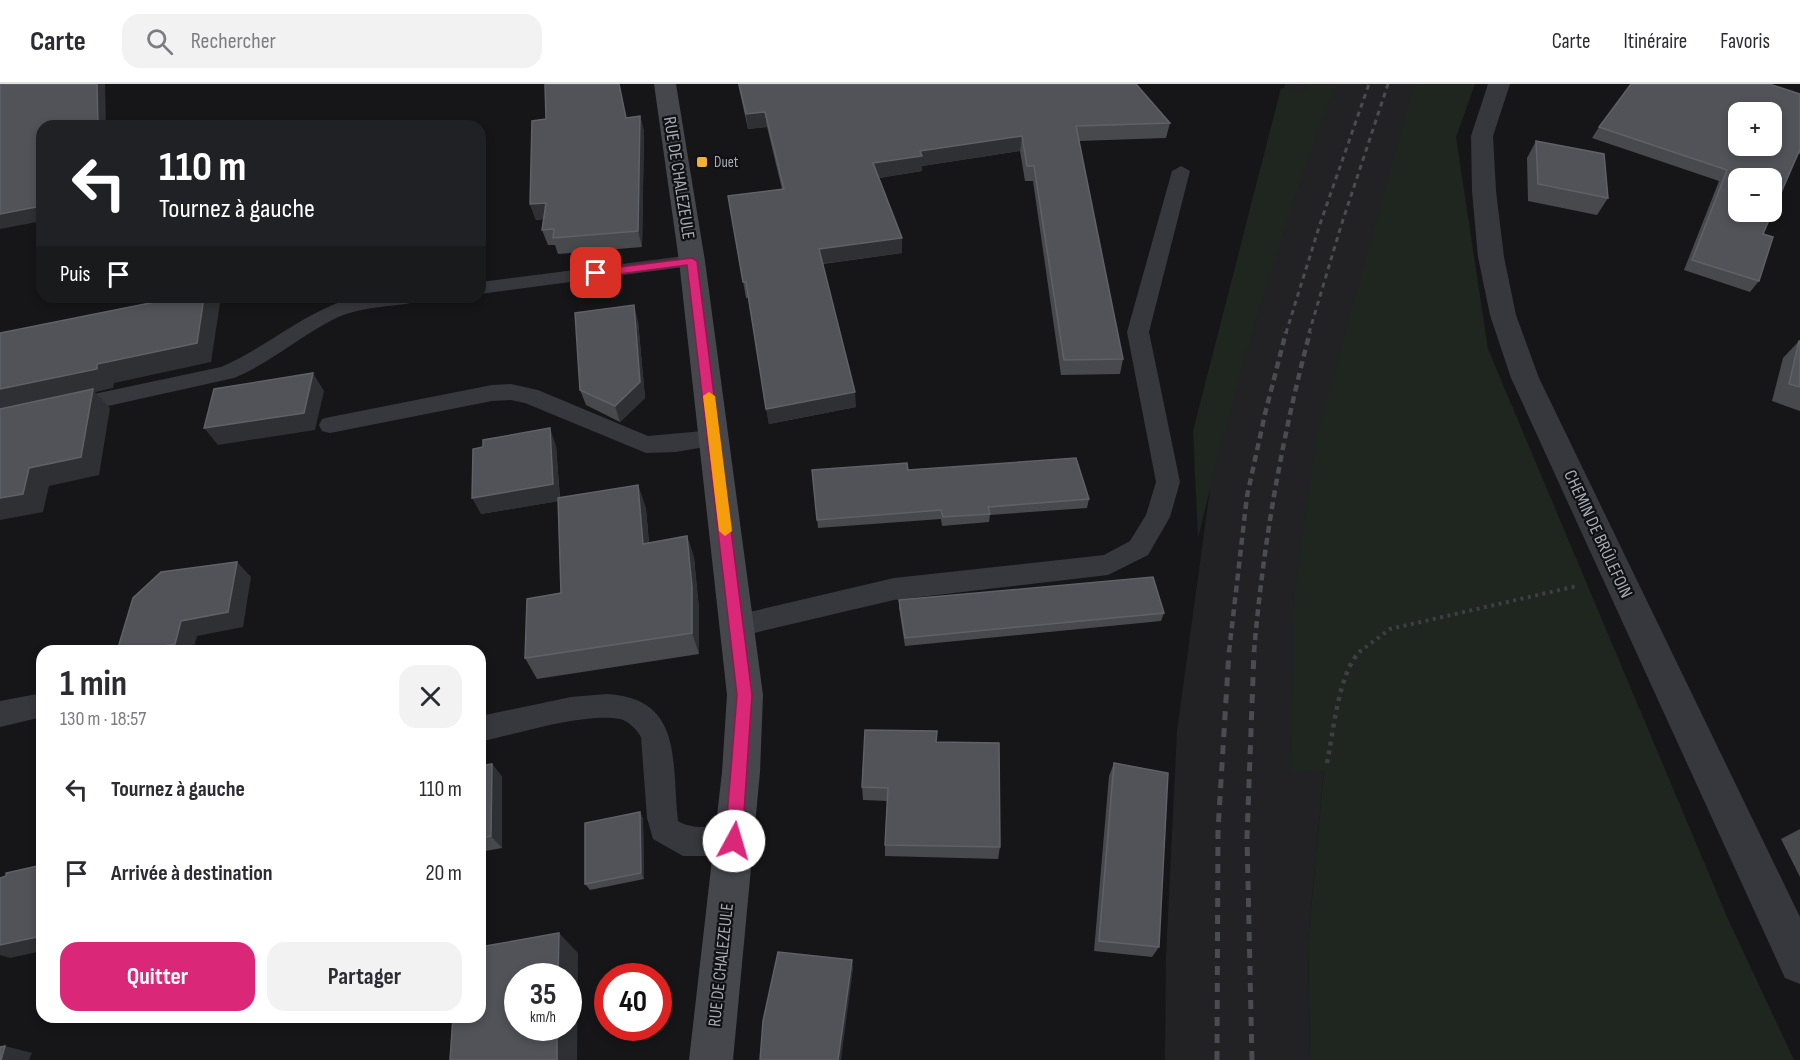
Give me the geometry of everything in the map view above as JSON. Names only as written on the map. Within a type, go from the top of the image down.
[{"type":"street","name":"RUE DE CHALEZEULE","points":[[665,84],[692,261],[745,695],[734,841],[711,1060]]},
{"type":"street","name":"CHEMIN DE BRÛLEFOIN","points":[[1499,84],[1482,136],[1484,191],[1491,257],[1503,315],[1524,378],[1800,963]]},
{"type":"lane","points":[[737,626],[894,589],[1108,565],[1139,548],[1158,517],[1168,482],[1138,332],[1182,171]]},
{"type":"lane","points":[[486,287],[692,261]]},
{"type":"lane","points":[[0,422],[226,373],[254,361],[327,315],[358,303]]},
{"type":"lane","points":[[330,425],[492,393],[511,392],[530,396],[646,445],[676,444],[714,438]]},
{"type":"lane","points":[[0,714],[36,706]]},
{"type":"lane","points":[[486,728],[598,706],[622,707],[648,720],[657,742],[660,806],[664,829],[683,841],[734,841]]},
{"type":"path","points":[[1328,763],[1342,690],[1353,657],[1390,629],[1618,577]]},
{"type":"shaded area","points":[[1285,84],[1472,84],[1456,137],[1324,770],[1308,942],[1310,1060],[1165,1060],[1166,957],[1177,731],[1224,387],[1250,222]]},
{"type":"shaded area","points":[[1309,84],[1336,84],[1277,252],[1227,423],[1198,538],[1193,431],[1281,88],[1306,93]]},
{"type":"shaded area","points":[[1414,84],[1475,84],[1456,137],[1488,349],[1728,919],[1794,1060],[1310,1060],[1308,942],[1324,770],[1290,774],[1295,589],[1317,434]]},
{"type":"building","points":[[0,84],[97,84],[98,120],[36,120],[36,207],[0,214]]},
{"type":"building","points":[[545,84],[619,84],[626,118],[640,116],[638,231],[553,238],[554,229],[542,230],[546,203],[530,204],[532,121],[546,119]]},
{"type":"building","points":[[739,84],[1136,84],[1170,123],[1076,126],[1123,359],[1064,360],[1034,166],[1027,166],[1022,136],[920,151],[922,156],[873,163],[902,238],[819,249],[855,392],[766,409],[746,282],[743,282],[728,196],[784,189],[765,112],[746,114]]},
{"type":"building","points":[[1631,84],[1769,84],[1800,94],[1800,149],[1782,190],[1782,168],[1728,168],[1728,222],[1768,222],[1763,234],[1773,237],[1759,281],[1692,260],[1727,170],[1599,127]]},
{"type":"building","points":[[1536,141],[1604,154],[1608,198],[1538,184]]},
{"type":"building","points":[[150,303],[203,303],[197,343],[97,364],[97,369],[0,389],[0,333]]},
{"type":"building","points":[[634,305],[640,382],[615,406],[580,390],[575,313]]},
{"type":"building","points":[[1800,341],[1800,387],[1789,384]]},
{"type":"building","points":[[313,373],[304,413],[204,428],[214,389]]},
{"type":"building","points":[[93,389],[81,457],[29,468],[23,494],[0,498],[0,409]]},
{"type":"building","points":[[550,428],[553,484],[472,498],[473,449],[483,447],[483,440]]},
{"type":"building","points":[[1076,458],[1089,499],[988,507],[990,514],[943,517],[941,510],[817,520],[812,470],[907,463],[908,470]]},
{"type":"building","points":[[638,485],[643,544],[687,536],[692,587],[692,633],[525,658],[527,599],[561,593],[558,498]]},
{"type":"building","points":[[237,562],[228,612],[181,621],[175,644],[119,645],[133,598],[161,572]]},
{"type":"building","points":[[1153,577],[1164,613],[905,638],[899,600]]},
{"type":"building","points":[[865,730],[937,731],[936,742],[999,743],[1000,847],[885,845],[888,788],[862,787]]},
{"type":"building","points":[[1114,763],[1168,773],[1159,947],[1099,941]]},
{"type":"building","points":[[492,764],[491,836],[486,837],[486,765]]},
{"type":"building","points":[[640,812],[641,873],[585,884],[585,823]]},
{"type":"building","points":[[36,866],[36,937],[0,945],[0,878],[6,876],[6,873]]},
{"type":"building","points":[[559,933],[558,963],[504,963],[504,1041],[557,1041],[557,1060],[450,1060],[453,1023],[486,1023],[486,946]]},
{"type":"building","points":[[778,952],[852,960],[838,1060],[760,1060],[763,1021]]},
{"type":"building","points":[[5,1046],[1,1060],[0,1060],[0,1047]]},
{"type":"railway","points":[[1286,333],[1320,224],[1369,84]]},
{"type":"railway","points":[[1309,333],[1341,226],[1388,84]]},
{"type":"railway","points":[[1229,652],[1247,496],[1286,332]]},
{"type":"railway","points":[[1254,652],[1268,531],[1291,411],[1310,332]]},
{"type":"railway","points":[[1217,1060],[1218,830],[1229,651]]},
{"type":"railway","points":[[1252,1060],[1247,837],[1254,651]]},
{"type":"slow traffic","points":[[709,396],[725,531]]},
{"type":"place","name":"Duet","points":[[702,162]]},
{"type":"route","points":[[596,273],[692,261],[745,695],[734,841]]}]
